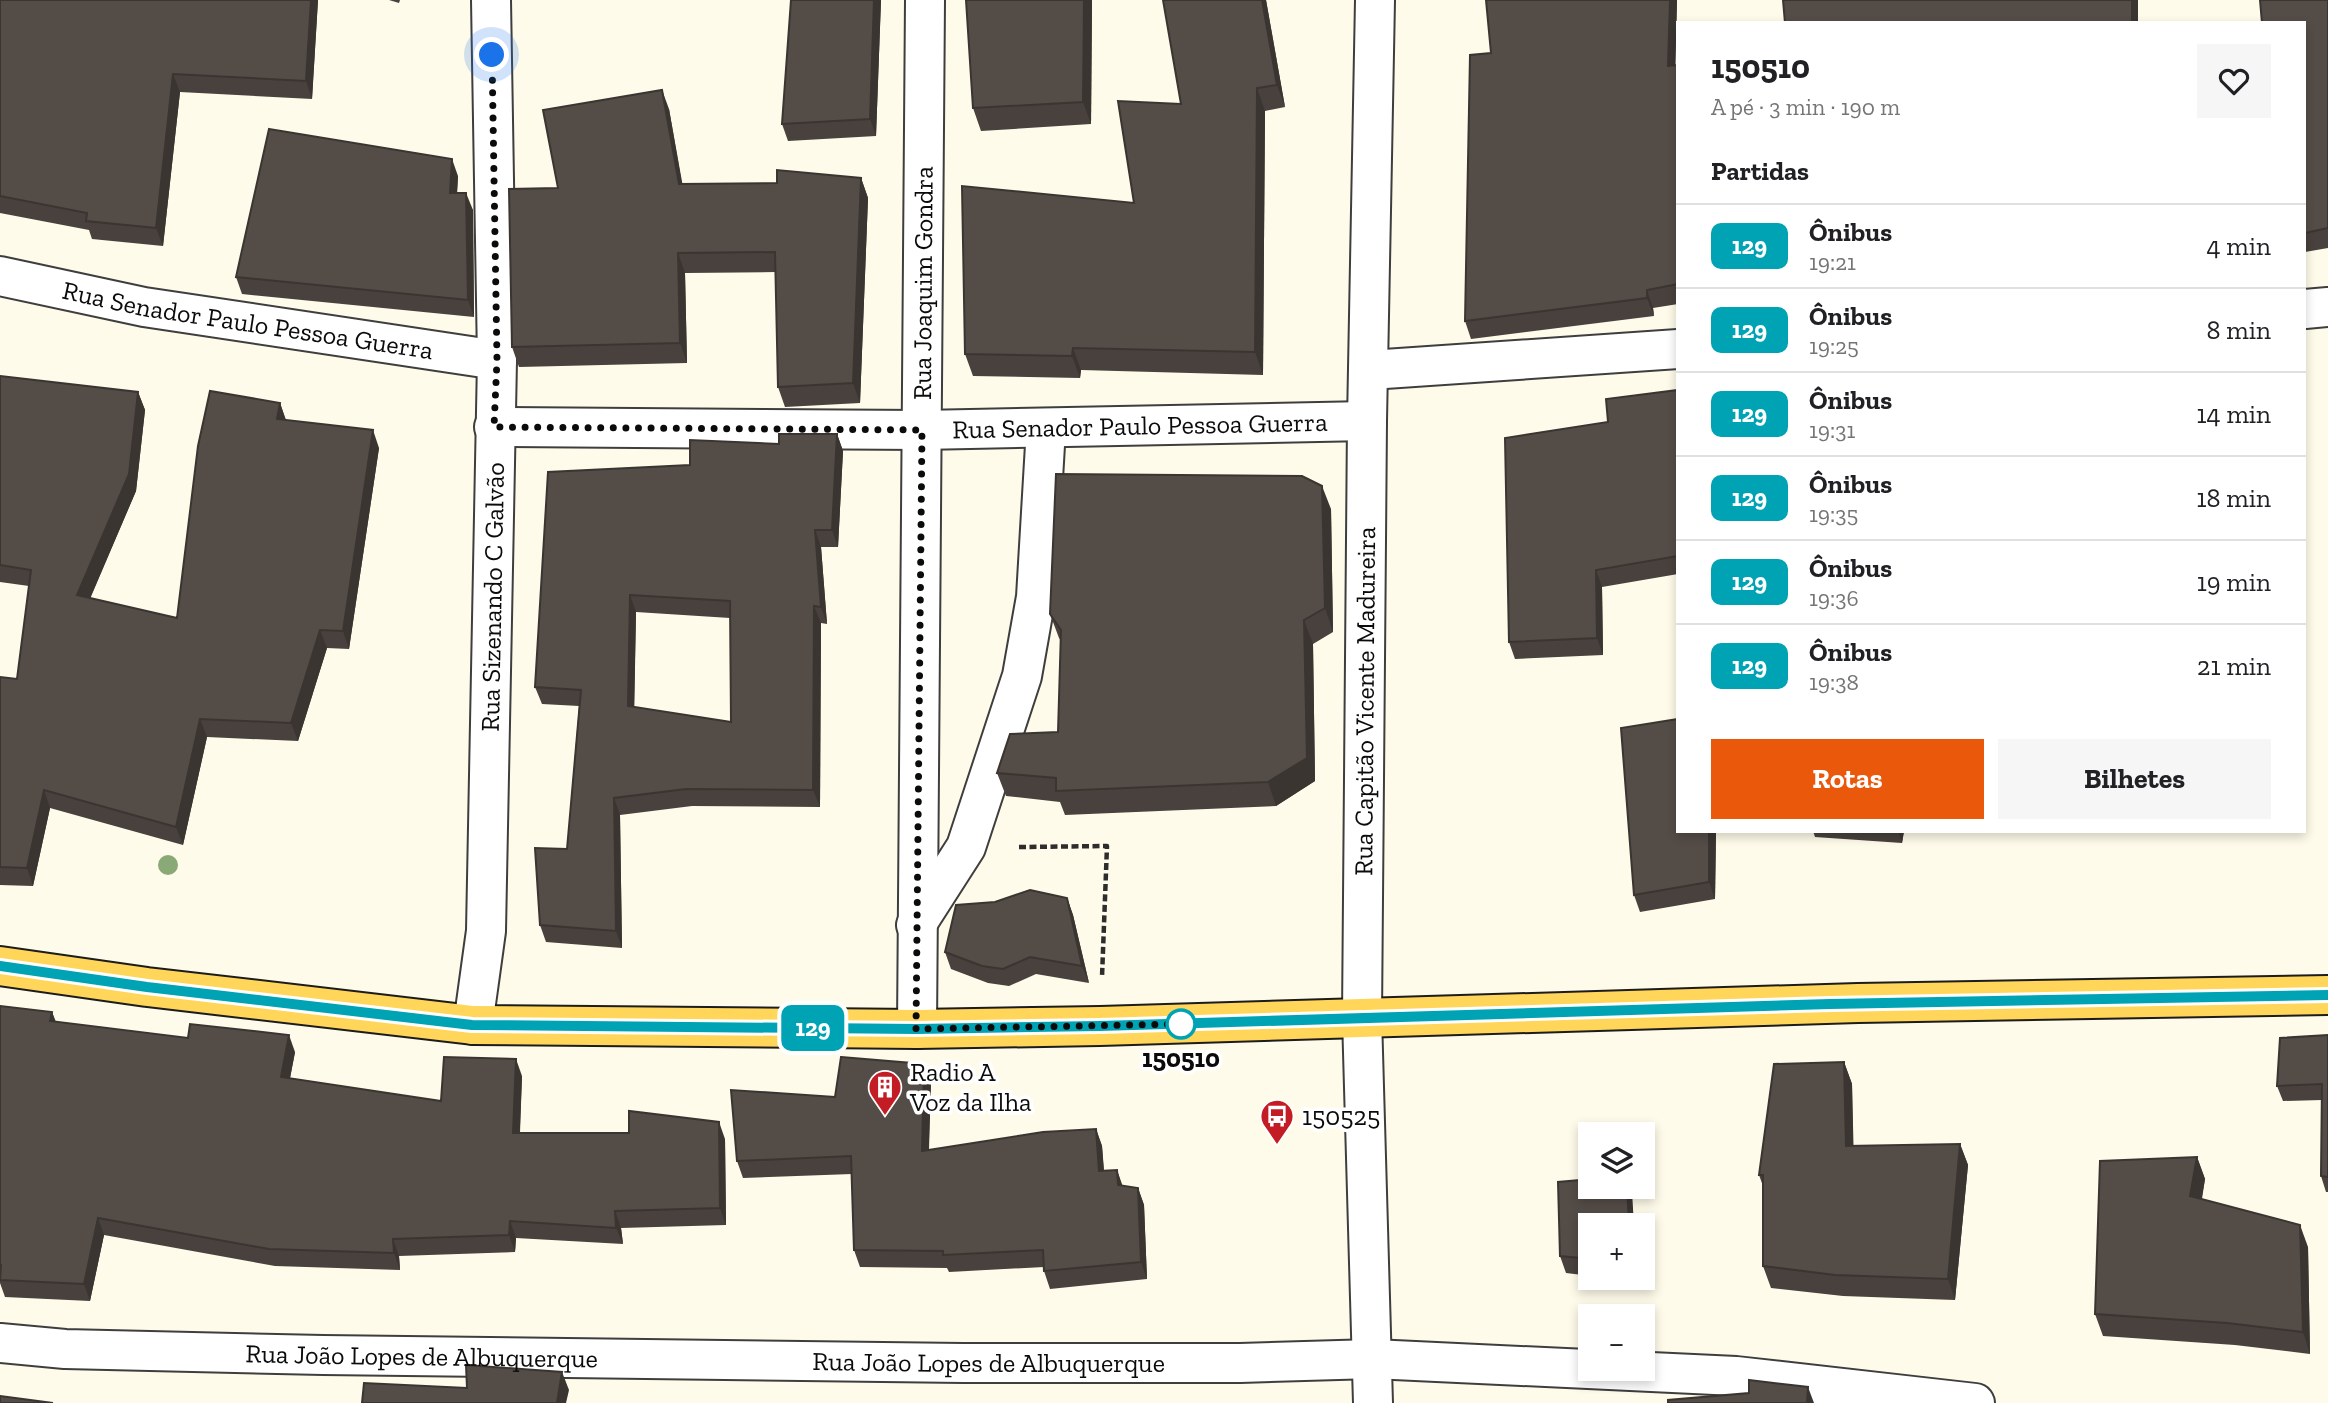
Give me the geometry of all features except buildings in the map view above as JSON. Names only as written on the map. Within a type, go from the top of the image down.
[{"type":"main road","points":[[0,966],[147,987],[472,1025],[916,1029],[1858,1003],[2328,995]]},
{"type":"street","name":"Rua Sizenando C Galvão","points":[[472,1025],[486,931],[497,360],[491,0]]},
{"type":"street","name":"Rua Joaquim Gondra","points":[[916,1029],[925,0]]},
{"type":"street","name":"Rua Capitão Vicente Madureira","points":[[1373,1403],[1362,1017],[1367,421],[1375,0]]},
{"type":"street","name":"Rua Senador Paulo Pessoa Guerra","points":[[0,276],[144,307],[497,360]]},
{"type":"street","points":[[2306,309],[2328,307]]},
{"type":"street","points":[[1370,370],[1676,349]]},
{"type":"street","name":"Rua Senador Paulo Pessoa Guerra","points":[[494,427],[922,430],[1367,421]]},
{"type":"street","points":[[916,925],[966,847],[1022,676],[1036,597],[1046,428]]},
{"type":"street","name":"Rua João Lopes de Albuquerque","points":[[0,1343],[65,1349],[323,1355],[963,1363],[1240,1363],[1373,1359],[1735,1376],[1975,1403]]},
{"type":"path","points":[[1100,1026],[1107,846]]},
{"type":"bus line","name":"129","points":[[0,966],[147,987],[472,1025],[916,1029],[1830,1004],[2328,995]]},
{"type":"place","name":"150510","points":[[1181,1024]]},
{"type":"place","name":"Radio A Voz da Ilha","points":[[885,1117]]},
{"type":"place","name":"150525","points":[[1277,1146]]},
{"type":"route","points":[[492,55],[497,360],[494,427],[922,430],[916,1029],[1181,1024]]}]
